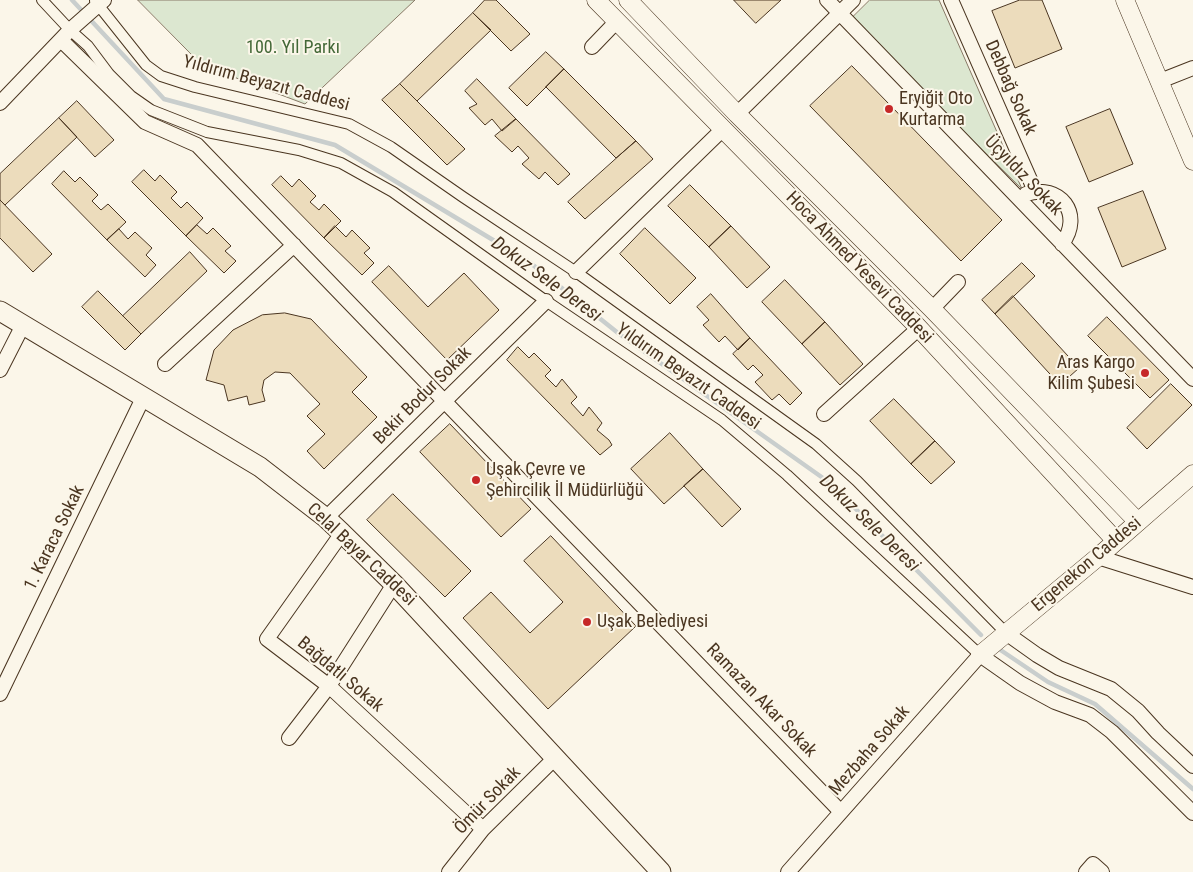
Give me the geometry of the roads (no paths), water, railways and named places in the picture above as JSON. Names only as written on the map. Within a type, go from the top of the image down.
[{"type":"main road","name":"Celal Bayar Caddesi","points":[[0,311],[260,467],[326,518],[394,584],[662,872]]},
{"type":"street","name":"Yıldırım Beyazıt Caddesi","points":[[42,0],[66,35],[88,46],[109,74],[131,96],[151,110],[207,132],[299,150],[341,163],[393,192],[546,301],[722,420],[787,475],[980,655],[1020,683],[1055,702],[1090,715],[1112,732],[1193,814]]},
{"type":"street","name":"Hoca Ahmed Yesevi Caddesi","points":[[596,0],[919,328],[1116,541]]},
{"type":"street","name":"Hoca Ahmed Yesevi Caddesi","points":[[628,0],[737,114],[932,310],[1138,522]]},
{"type":"street","name":"Üçyıldız Sokak","points":[[827,0],[1193,379]]},
{"type":"street","points":[[737,114],[853,0]]},
{"type":"street","name":"Debbağ Sokak","points":[[951,0],[1035,191]]},
{"type":"street","points":[[1126,0],[1193,161]]},
{"type":"street","name":"Yıldırım Beyazıt Caddesi","points":[[99,2],[146,65],[161,76],[196,87],[349,124],[391,147],[576,272],[816,444],[857,481],[1006,633]]},
{"type":"street","points":[[0,103],[99,2]]},
{"type":"street","points":[[592,47],[617,22]]},
{"type":"street","name":"Ramazan Akar Sokak","points":[[66,35],[145,122],[197,145],[841,812]]},
{"type":"street","points":[[1160,81],[1193,68]]},
{"type":"street","points":[[576,272],[723,129]]},
{"type":"street","points":[[1019,198],[1035,191],[1045,191],[1054,194],[1062,200],[1068,208],[1071,218],[1071,228],[1062,244]]},
{"type":"street","points":[[165,364],[294,245]]},
{"type":"street","points":[[932,310],[958,282]]},
{"type":"street","name":"Bekir Bodur Sokak","points":[[326,518],[546,301]]},
{"type":"street","points":[[0,370],[22,325]]},
{"type":"street","points":[[824,414],[919,328]]},
{"type":"street","name":"1. Karaca Sokak","points":[[0,694],[143,398]]},
{"type":"street","name":"Ergenekon Caddesi","points":[[980,655],[1098,557],[1193,474]]},
{"type":"street","name":"Bağdatlı Sokak","points":[[342,533],[267,639],[329,686],[483,829]]},
{"type":"street","points":[[1098,557],[1193,587]]},
{"type":"street","points":[[289,738],[329,686],[394,584]]},
{"type":"street","points":[[1006,633],[1059,668],[1111,689],[1138,711],[1193,766]]},
{"type":"street","name":"Mezbaha Sokak","points":[[788,872],[980,655]]},
{"type":"street","name":"Ömür Sokak","points":[[449,872],[483,829],[556,757]]},
{"type":"waterway","name":"Dokuz Sele Deresi","points":[[72,0],[164,99],[335,145],[528,261],[618,333],[830,483],[981,635]]},
{"type":"waterway","name":"Dokuz Sele Deresi","points":[[999,649],[1048,682],[1095,704],[1193,789]]},
{"type":"place","name":"Eryiğit Oto Kurtarma","points":[[889,109]]},
{"type":"place","name":"Aras Kargo Kilim Şubesi","points":[[1145,373]]},
{"type":"place","name":"Uşak Çevre ve Şehircilik İl Müdürlüğü","points":[[476,480]]},
{"type":"place","name":"Uşak Belediyesi","points":[[587,622]]},
{"type":"park label","name":"100. Yıl Parkı","points":[[293,48]]}]
